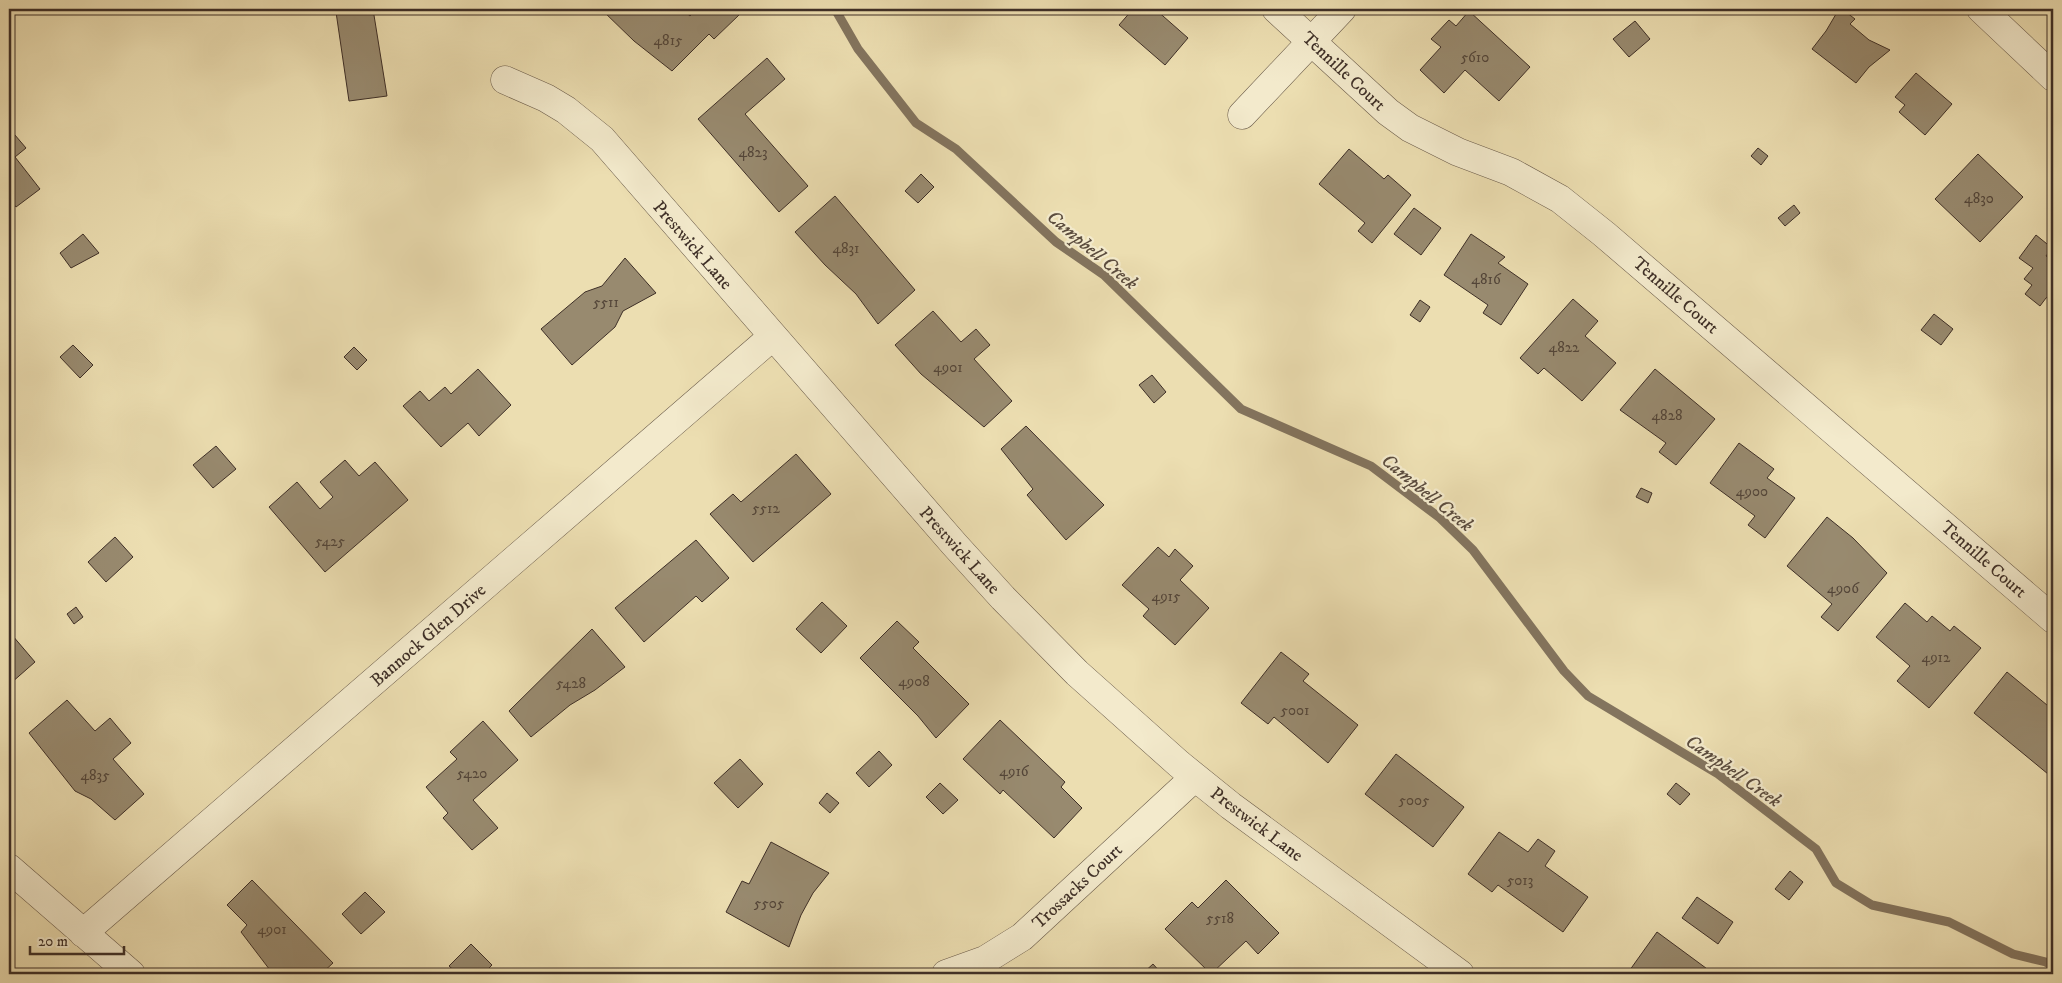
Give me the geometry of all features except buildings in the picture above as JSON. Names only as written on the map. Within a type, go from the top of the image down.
[{"type":"street","name":"Tennille Court","points":[[1276,9],[1388,112],[1410,128],[1458,152],[1511,172],[1560,199],[1575,210],[2053,619]]},
{"type":"street","points":[[1242,115],[1342,9]]},
{"type":"street","points":[[1981,9],[2053,77]]},
{"type":"street","name":"Prestwick Lane","points":[[505,80],[546,98],[566,110],[602,140],[1003,598],[1077,673],[1195,777],[1231,806],[1460,974]]},
{"type":"street","name":"Bannock Glen Drive","points":[[83,933],[772,336]]},
{"type":"street","name":"Trossacks Court","points":[[946,974],[985,960],[1022,937],[1195,777]]},
{"type":"street","points":[[9,868],[131,974]]},
{"type":"waterway","name":"Campbell Creek","points":[[835,9],[858,49],[916,123],[956,149],[1056,242],[1104,275],[1241,409],[1371,466],[1440,518],[1473,550],[1564,671],[1588,696],[1718,774],[1816,849],[1836,883],[1872,905],[1949,922],[2013,954],[2046,962],[2053,966]]}]
